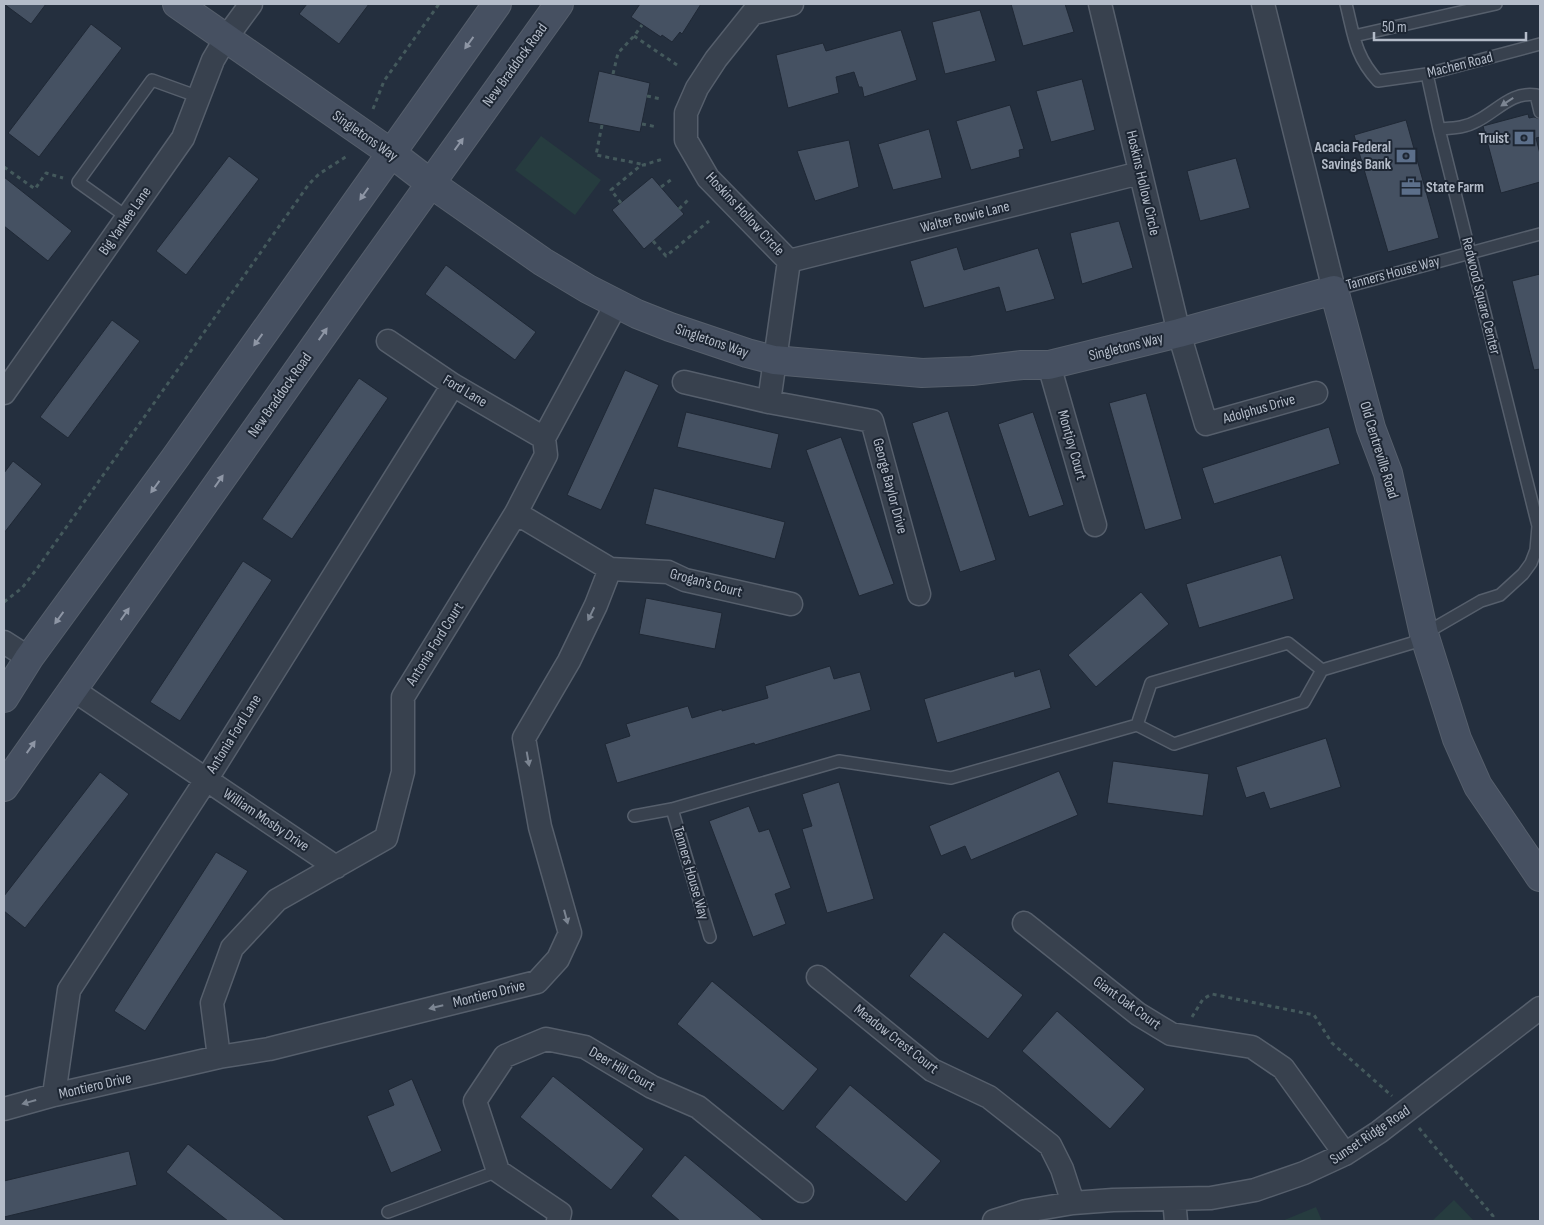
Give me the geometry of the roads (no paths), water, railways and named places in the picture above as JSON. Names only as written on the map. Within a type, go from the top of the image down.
[{"type":"street","name":"Singletons Way","points":[[177,4],[391,154],[430,184],[543,262],[588,289],[637,314],[670,327],[774,360],[922,373],[972,371],[1022,365],[1049,365],[1179,333],[1334,290]]},
{"type":"street","name":"Big Yankee Lane","points":[[4,393],[184,138],[213,60],[226,38],[251,4]]},
{"type":"street","points":[[4,698],[29,658],[175,458],[497,4]]},
{"type":"street","name":"New Braddock Road","points":[[4,787],[559,4]]},
{"type":"street","points":[[757,8],[792,4]]},
{"type":"street","name":"Hoskins Hollow Circle","points":[[1100,4],[1179,333]]},
{"type":"street","name":"Old Centreville Road","points":[[1263,4],[1334,290],[1371,428],[1388,473],[1424,634],[1457,739],[1478,786],[1540,877]]},
{"type":"street","name":"Hoskins Hollow Circle","points":[[757,8],[716,59],[697,88],[686,113],[686,140],[708,178],[789,261],[774,360]]},
{"type":"street","name":"Walter Bowie Lane","points":[[789,261],[1140,173]]},
{"type":"street","name":"Antonia Ford Court","points":[[220,1057],[212,1003],[232,948],[277,900],[386,838],[403,772],[403,697],[516,513],[546,455],[544,438],[617,303]]},
{"type":"street","name":"Adolphus Drive","points":[[1179,333],[1206,424],[1316,393]]},
{"type":"street","name":"Ford Lane","points":[[388,341],[453,385],[544,438]]},
{"type":"street","points":[[769,402],[774,360]]},
{"type":"street","name":"Montjoy Court","points":[[1049,365],[1095,525]]},
{"type":"street","name":"George Baylor Drive","points":[[684,382],[769,402],[872,421],[920,594]]},
{"type":"street","name":"Antonia Ford Lane","points":[[54,1095],[69,990],[206,780],[453,385]]},
{"type":"street","name":"Grogan's Court","points":[[516,513],[610,570],[668,572],[686,580],[791,604]]},
{"type":"street","name":"Montiero Drive","points":[[4,1109],[54,1095],[220,1057],[269,1049],[537,982],[558,959],[570,932],[540,827],[524,738],[569,661],[596,605],[610,570]]},
{"type":"street","points":[[4,642],[29,658]]},
{"type":"street","name":"William Mosby Drive","points":[[72,689],[336,867]]},
{"type":"street","name":"Giant Oak Court","points":[[1024,923],[1138,1014],[1171,1034],[1252,1046],[1283,1068],[1345,1154]]},
{"type":"street","name":"Meadow Crest Court","points":[[818,977],[932,1070],[989,1097],[1050,1145],[1062,1169],[1073,1203]]},
{"type":"street","name":"Sunset Ridge Road","points":[[994,1221],[1026,1211],[1073,1203],[1113,1200],[1175,1210],[1211,1198],[1255,1190],[1304,1173],[1345,1154],[1379,1132],[1540,1008]]},
{"type":"street","name":"Deer Hill Court","points":[[498,1171],[475,1101],[505,1056],[546,1039],[585,1047],[652,1088],[698,1107],[802,1191]]},
{"type":"street","points":[[498,1171],[560,1214],[558,1221]]},
{"type":"lane","points":[[1346,4],[1354,36],[1496,4]]},
{"type":"lane","name":"Machen Road","points":[[1354,36],[1359,54],[1366,68],[1378,81],[1427,74],[1540,44]]},
{"type":"lane","name":"Redwood Square Center","points":[[1322,670],[1412,643],[1481,601],[1500,595],[1531,563],[1536,550],[1538,517],[1470,253],[1427,74]]},
{"type":"lane","points":[[128,217],[78,182],[152,80],[199,97]]},
{"type":"lane","points":[[1439,129],[1465,127],[1478,121],[1516,96],[1526,94],[1536,96],[1540,112]]},
{"type":"lane","name":"Tanners House Way","points":[[1334,290],[1540,234]]},
{"type":"lane","points":[[634,816],[672,809],[839,762],[951,778],[1137,725],[1174,744],[1304,702],[1322,670],[1288,642],[1160,680],[1151,683],[1137,725]]},
{"type":"lane","name":"Tanners House Way","points":[[672,809],[710,937]]},
{"type":"lane","points":[[388,1212],[498,1171]]},
{"type":"place","name":"Truist","points":[[1524,138]]},
{"type":"place","name":"Acacia Federal Savings Bank","points":[[1406,156]]},
{"type":"place","name":"State Farm","points":[[1411,187]]}]
